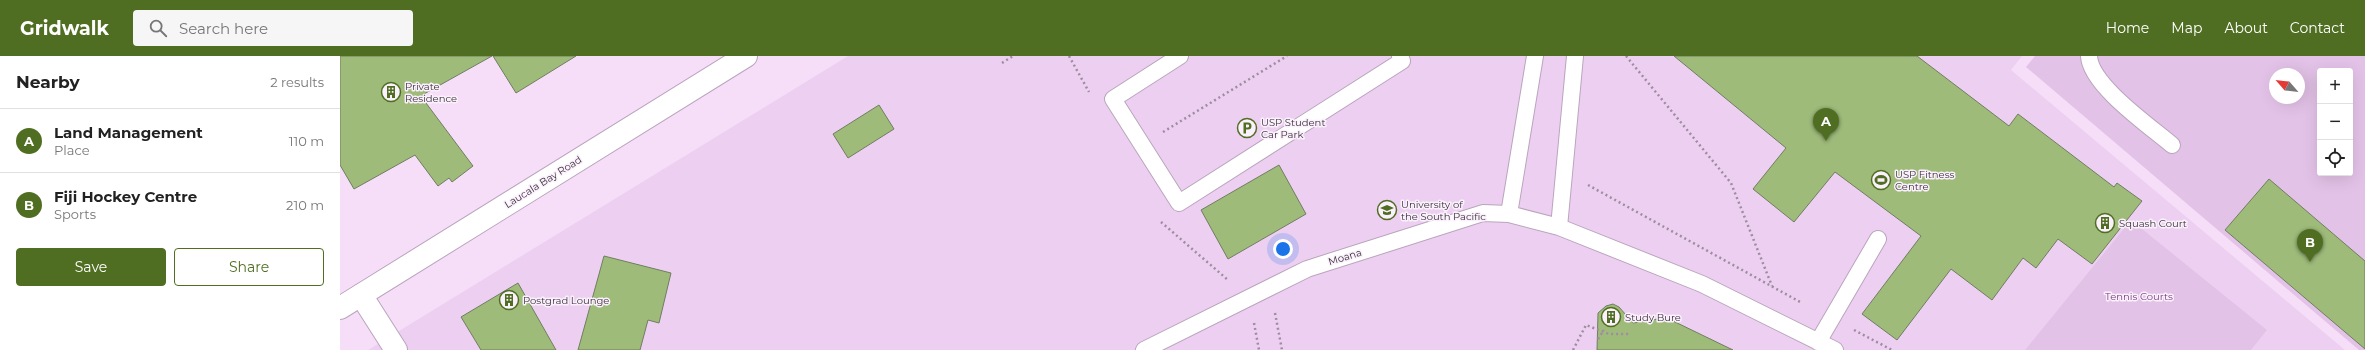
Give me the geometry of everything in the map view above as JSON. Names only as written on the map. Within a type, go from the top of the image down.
[{"type":"main road","name":"Laucala Bay Road","points":[[340,308],[718,63],[746,56]]},
{"type":"main road","points":[[361,295],[396,350]]},
{"type":"lane","points":[[1180,56],[1113,99],[1143,144],[1179,203],[1402,61],[1400,56]]},
{"type":"lane","points":[[1510,214],[1535,56]]},
{"type":"lane","points":[[1560,227],[1575,56]]},
{"type":"lane","points":[[2089,56],[2089,62],[2105,88],[2172,145]]},
{"type":"lane","name":"Moana","points":[[1144,350],[1269,289],[1306,269],[1483,213],[1510,214],[1560,227],[1702,284],[1835,350]]},
{"type":"lane","points":[[1818,342],[1878,239]]},
{"type":"path","points":[[1002,63],[1013,56]]},
{"type":"path","points":[[1143,144],[1287,56]]},
{"type":"path","points":[[1626,56],[1731,183],[1772,287]]},
{"type":"path","points":[[1586,183],[1813,309],[1818,342]]},
{"type":"path","points":[[1269,289],[1282,350]]},
{"type":"path","points":[[1573,350],[1586,325],[1601,333],[1631,334]]},
{"type":"path","points":[[1598,339],[1604,330]]},
{"type":"shaded area","name":"University of the South Pacific","points":[[848,56],[2022,56],[2011,70],[2345,350],[368,350]]},
{"type":"green space","points":[[2035,56],[2365,56],[2365,350],[2359,350],[2026,67]]},
{"type":"green space","name":"Tennis Courts","points":[[2131,220],[2267,330],[2251,350],[2025,350]]},
{"type":"building","points":[[340,56],[492,56],[424,94],[428,101],[426,103],[473,166],[452,182],[449,178],[438,186],[415,155],[354,189],[340,165]]},
{"type":"building","points":[[493,56],[576,56],[516,93]]},
{"type":"building","points":[[1674,56],[1917,56],[2009,126],[2018,114],[2114,187],[2117,183],[2142,201],[2092,264],[2058,239],[2036,268],[2023,258],[1992,300],[1951,269],[1897,340],[1862,314],[1921,236],[1835,172],[1794,222],[1753,189],[1786,148]]},
{"type":"building","points":[[879,105],[894,129],[848,158],[833,134]]},
{"type":"building","points":[[1279,165],[1306,214],[1228,259],[1201,210]]},
{"type":"building","points":[[2269,179],[2365,261],[2365,349],[2225,230]]},
{"type":"building","points":[[604,256],[671,273],[659,323],[648,320],[640,350],[578,350]]},
{"type":"building","name":"Postgrad Lounge","points":[[518,283],[556,350],[481,350],[461,317]]},
{"type":"building","points":[[1613,304],[1619,307],[1633,323],[1658,319],[1671,320],[1733,350],[1597,350],[1598,313],[1606,306]]},
{"type":"place","name":"Private Residence","points":[[391,92]]},
{"type":"place","name":"USP Student Car Park","points":[[1247,128]]},
{"type":"place","name":"Land Management","points":[[1826,141]]},
{"type":"place","name":"USP Fitness Centre","points":[[1881,180]]},
{"type":"place","name":"University of the South Pacific","points":[[1387,210]]},
{"type":"place","name":"Squash Court","points":[[2105,223]]},
{"type":"place","name":"Fiji Hockey Centre","points":[[2310,262]]},
{"type":"place","name":"Postgrad Lounge","points":[[509,300]]},
{"type":"place","name":"Study Bure","points":[[1611,317]]}]
